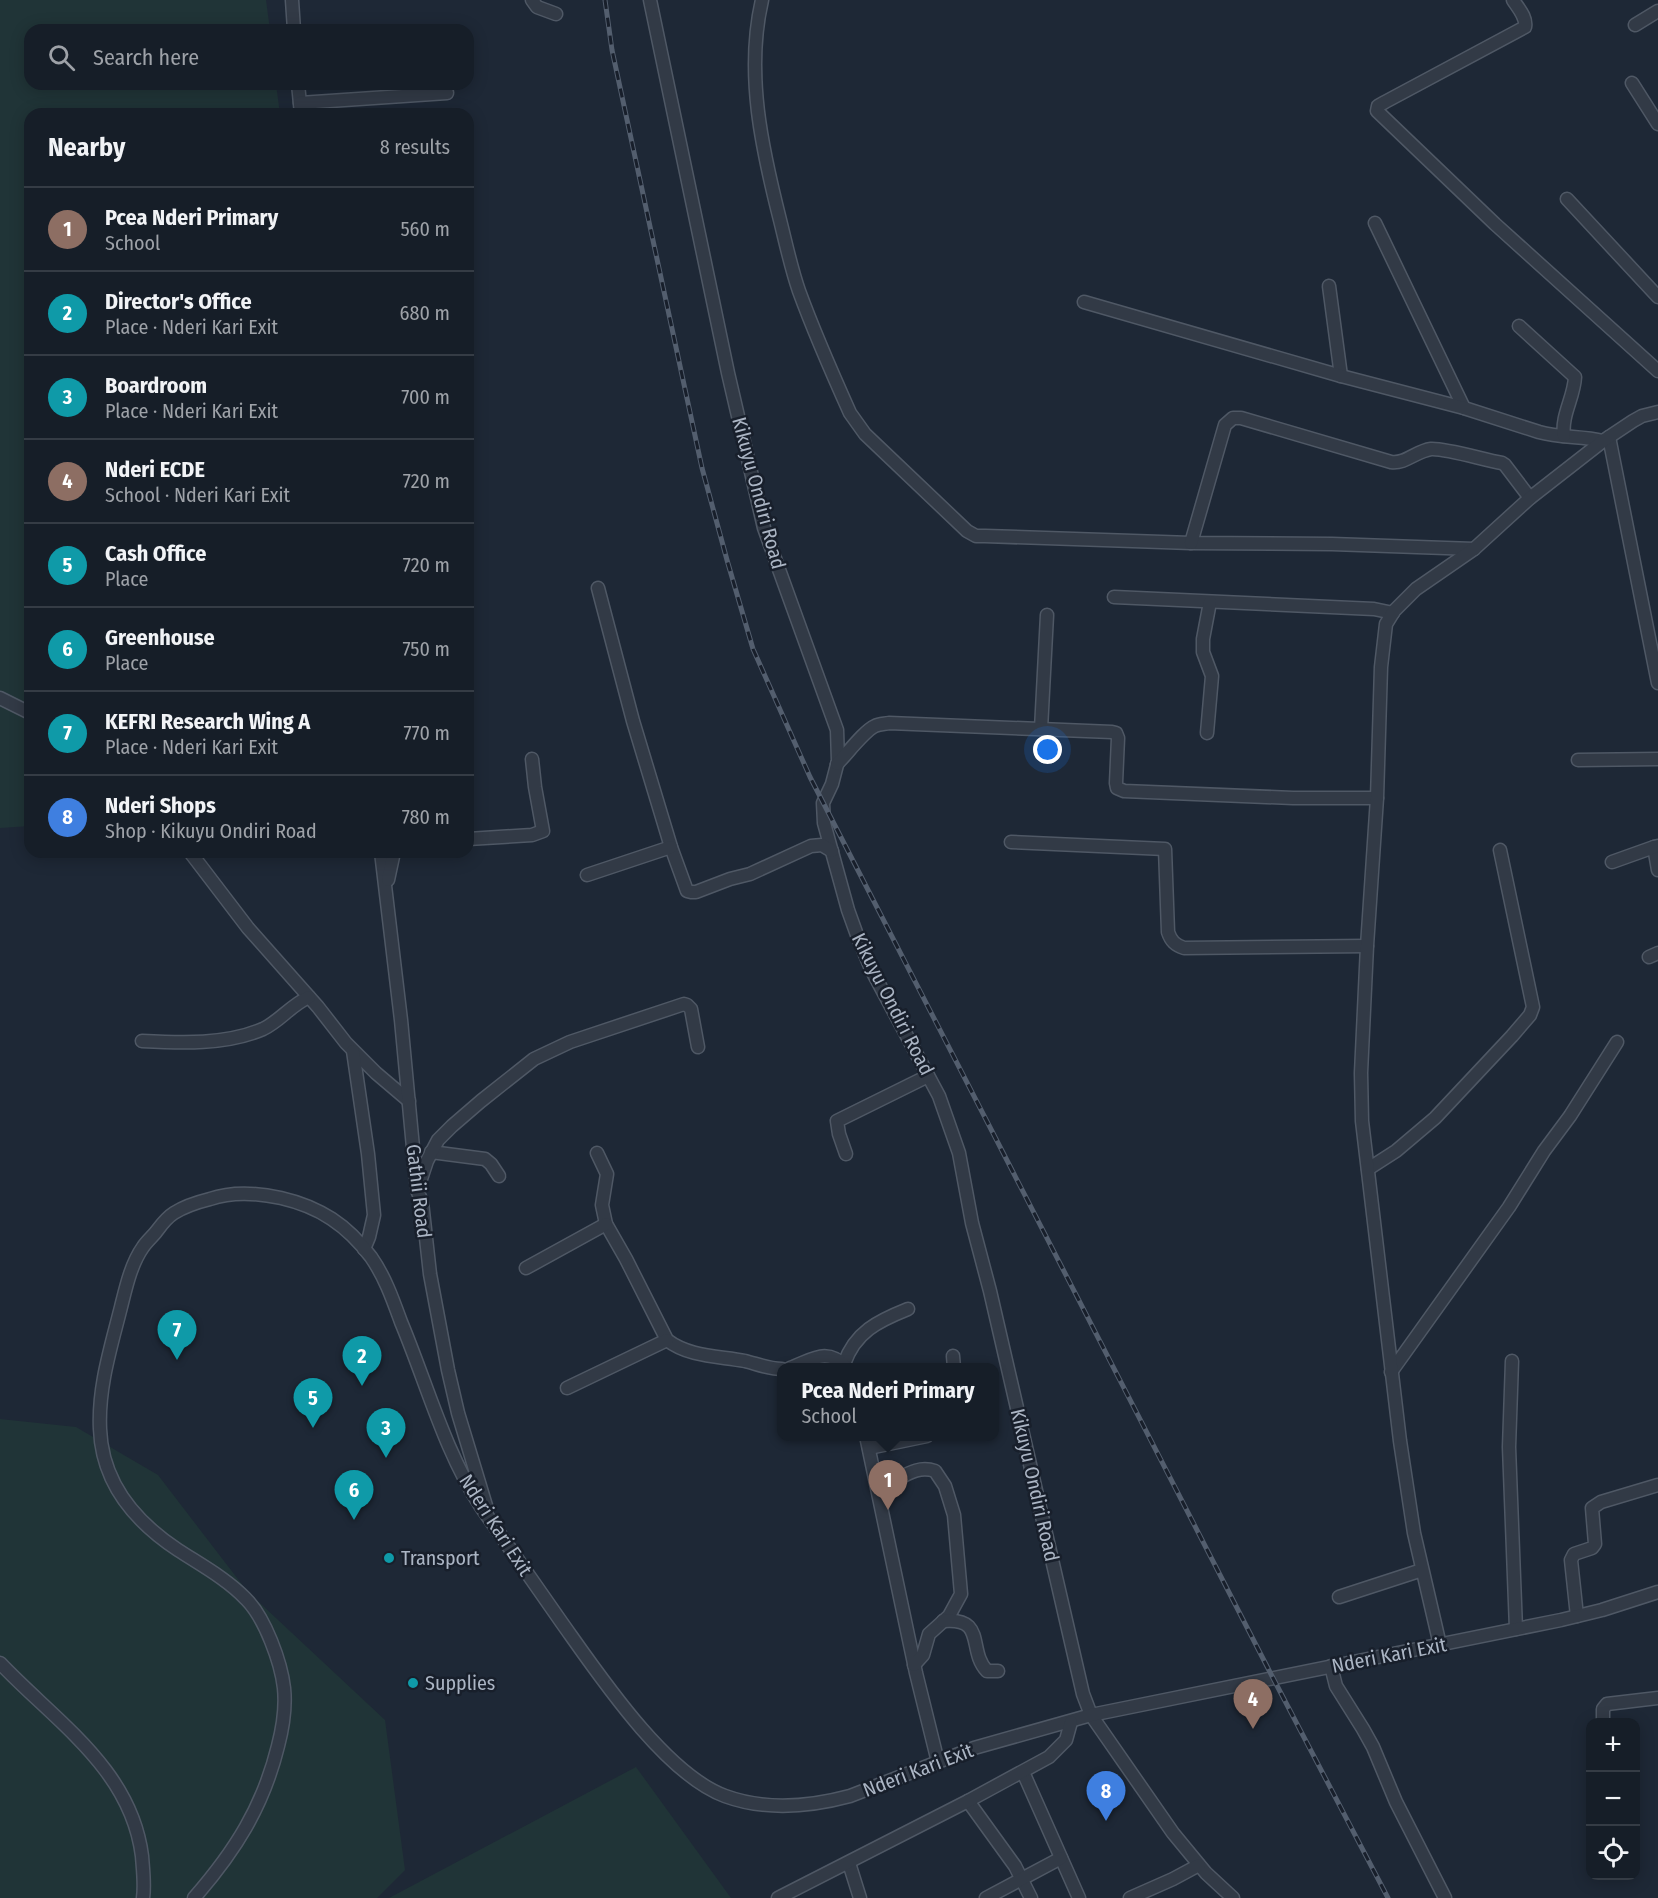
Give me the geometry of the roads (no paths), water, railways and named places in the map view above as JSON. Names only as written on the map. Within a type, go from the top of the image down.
[{"type":"street","points":[[292,0],[294,24]]},
{"type":"street","points":[[532,0],[537,7],[556,14]]},
{"type":"street","name":"Kikuyu Ondiri Road","points":[[650,0],[757,501],[764,528],[837,730],[837,764],[832,784],[823,803],[823,813],[832,851],[848,910],[871,969],[944,1106],[959,1154],[972,1223],[995,1312],[1078,1674],[1091,1715],[1173,1833],[1199,1865],[1233,1898]]},
{"type":"street","points":[[762,0],[758,28],[756,79],[759,123],[765,161],[798,288],[856,424],[967,531],[976,536],[1474,549]]},
{"type":"street","points":[[1513,0],[1526,22],[1525,27],[1385,102],[1378,106],[1377,111],[1495,224],[1658,371]]},
{"type":"street","points":[[1635,25],[1658,11]]},
{"type":"street","points":[[1632,83],[1658,124]]},
{"type":"street","points":[[298,90],[300,108],[447,93]]},
{"type":"street","points":[[1567,199],[1658,297]]},
{"type":"street","points":[[1375,222],[1464,408]]},
{"type":"street","points":[[1329,286],[1341,376]]},
{"type":"street","points":[[1084,302],[1341,376],[1464,408],[1539,432],[1606,439]]},
{"type":"street","points":[[1519,327],[1575,377],[1563,421],[1564,436]]},
{"type":"street","points":[[1440,1645],[1414,1533],[1391,1372],[1362,1121],[1361,1073],[1367,946],[1377,798],[1382,650],[1386,624],[1393,613],[1416,589],[1474,549],[1530,498],[1606,439],[1642,416],[1658,412]]},
{"type":"street","points":[[1191,543],[1226,425],[1233,418],[1241,418],[1391,462],[1403,462],[1420,452],[1435,449],[1502,463],[1530,498]]},
{"type":"street","points":[[1606,439],[1658,683]]},
{"type":"street","points":[[598,588],[633,721],[685,887],[691,892],[750,874],[811,846],[822,845],[832,851]]},
{"type":"street","points":[[1114,597],[1374,609],[1393,613]]},
{"type":"street","points":[[1207,733],[1212,676],[1203,652],[1203,639],[1210,602]]},
{"type":"street","points":[[1041,729],[1047,615]]},
{"type":"street","points":[[0,698],[24,710]]},
{"type":"street","points":[[837,764],[853,749],[864,734],[882,724],[940,724],[1116,733],[1118,738],[1116,783],[1117,788],[1124,791],[1184,795],[1377,798]]},
{"type":"street","points":[[474,839],[532,835],[543,831],[532,759]]},
{"type":"street","points":[[1578,760],[1658,759]]},
{"type":"street","points":[[1011,842],[1165,849],[1168,932],[1177,946],[1184,948],[1367,946]]},
{"type":"street","points":[[587,875],[672,847]]},
{"type":"street","points":[[1612,862],[1656,847],[1658,870]]},
{"type":"street","points":[[1368,1169],[1396,1150],[1435,1118],[1532,1012],[1533,1007],[1500,850]]},
{"type":"street","points":[[195,858],[248,927],[353,1051],[409,1101]]},
{"type":"street","name":"Gathii Road","points":[[382,858],[401,1020],[417,1190],[422,1202],[430,1274],[458,1413],[492,1523]]},
{"type":"street","points":[[385,890],[393,858]]},
{"type":"street","points":[[142,1041],[207,1040],[248,1034],[271,1024],[300,1001],[309,997]]},
{"type":"street","points":[[417,1190],[431,1152],[438,1140],[481,1101],[534,1059],[570,1042],[684,1004],[691,1009],[698,1047]]},
{"type":"street","points":[[1391,1372],[1509,1208],[1617,1042]]},
{"type":"street","points":[[353,1051],[374,1215],[364,1249]]},
{"type":"street","points":[[846,1154],[837,1121],[928,1076]]},
{"type":"street","points":[[431,1152],[485,1159],[499,1176]]},
{"type":"street","points":[[597,1153],[608,1173],[602,1205],[606,1224],[668,1340],[675,1345],[705,1355],[777,1368]]},
{"type":"street","name":"Nderi Kari Exit","points":[[194,1898],[241,1835],[255,1813],[263,1794],[281,1734],[285,1705],[284,1684],[262,1622],[249,1601],[236,1589],[150,1530],[127,1505],[116,1488],[102,1448],[100,1412],[102,1388],[124,1294],[138,1255],[164,1221],[176,1211],[214,1197],[237,1193],[255,1194],[300,1202],[324,1213],[344,1228],[364,1249],[382,1274],[460,1471],[492,1523],[596,1671],[670,1759],[713,1790],[741,1801],[765,1806],[788,1806],[818,1803],[850,1796],[988,1743],[1091,1715],[1576,1616],[1658,1592]]},
{"type":"street","points":[[526,1268],[606,1224]]},
{"type":"street","points":[[847,1363],[849,1351],[873,1325],[909,1310]]},
{"type":"street","points":[[567,1388],[668,1340]]},
{"type":"street","points":[[801,1363],[824,1355],[833,1357],[842,1363]]},
{"type":"street","points":[[1512,1361],[1509,1447],[1516,1629]]},
{"type":"street","points":[[868,1442],[914,1665],[938,1762]]},
{"type":"street","points":[[896,1480],[924,1468],[935,1471],[945,1486],[954,1515],[962,1587],[959,1601],[929,1634],[923,1655],[914,1665]]},
{"type":"street","points":[[1576,1616],[1571,1560],[1574,1554],[1592,1548],[1595,1544],[1592,1508],[1601,1502],[1658,1485]]},
{"type":"street","points":[[1339,1597],[1422,1570]]},
{"type":"street","points":[[943,1621],[961,1621],[969,1627],[975,1637],[981,1664],[987,1671],[998,1671]]},
{"type":"street","points":[[0,1663],[92,1751],[123,1797],[134,1818],[140,1839],[143,1898]]},
{"type":"street","points":[[1331,1666],[1336,1686],[1373,1747],[1396,1802],[1445,1898]]},
{"type":"street","points":[[1602,1718],[1603,1709],[1607,1704],[1658,1698]]},
{"type":"street","points":[[778,1898],[849,1863],[1048,1757],[1066,1740],[1071,1722]]},
{"type":"street","points":[[1023,1772],[1078,1898]]},
{"type":"street","points":[[968,1800],[1022,1878],[1031,1898]]},
{"type":"street","points":[[986,1898],[1061,1858]]},
{"type":"street","points":[[849,1863],[860,1898]]},
{"type":"street","points":[[1130,1898],[1199,1865]]},
{"type":"railway","points":[[605,0],[612,50],[702,468],[753,649],[810,777],[1388,1898]]},
{"type":"place","name":"KEFRI Research Wing A","points":[[177,1360]]},
{"type":"place","name":"Director's Office","points":[[362,1386]]},
{"type":"place","name":"Cash Office","points":[[313,1428]]},
{"type":"place","name":"Boardroom","points":[[386,1458]]},
{"type":"place","name":"Pcea Nderi Primary","points":[[888,1510]]},
{"type":"place","name":"Greenhouse","points":[[354,1520]]},
{"type":"place","name":"Transport","points":[[389,1558]]},
{"type":"place","name":"Supplies","points":[[413,1683]]},
{"type":"place","name":"Nderi ECDE","points":[[1253,1729]]},
{"type":"place","name":"Nderi Shops","points":[[1106,1821]]}]
